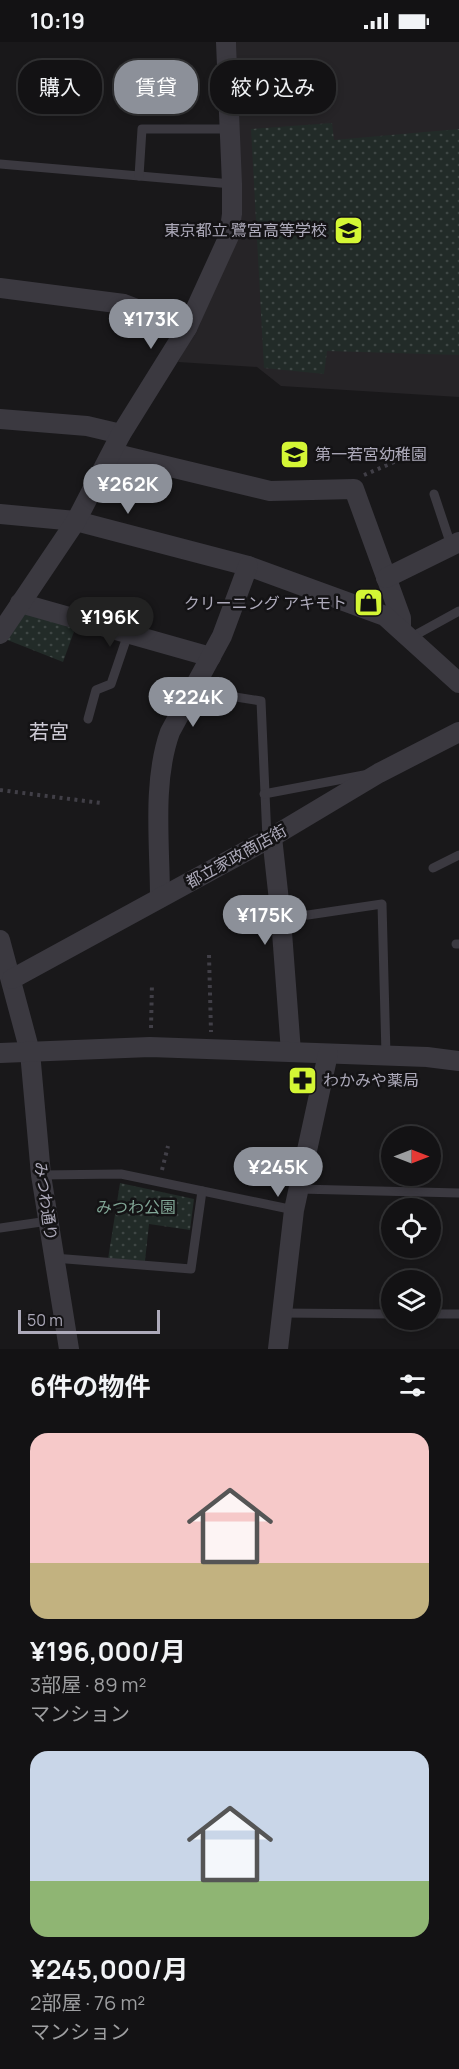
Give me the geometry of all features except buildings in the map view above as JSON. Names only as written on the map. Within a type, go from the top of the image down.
[{"type":"street","points":[[0,634],[76,521],[121,434],[187,328],[229,236],[232,184],[226,42]]},
{"type":"street","points":[[0,288],[124,304],[187,328]]},
{"type":"street","points":[[0,420],[87,426],[121,434]]},
{"type":"street","points":[[112,453],[270,491],[352,489],[405,634]]},
{"type":"street","points":[[0,514],[76,521],[248,566],[385,616],[459,683]]},
{"type":"street","points":[[386,578],[455,544]]},
{"type":"street","points":[[160,898],[160,800],[164,749],[192,690],[222,636],[248,566]]},
{"type":"street","points":[[20,603],[211,657]]},
{"type":"street","name":"都立家政商店街","points":[[12,980],[270,838],[379,773],[459,732]]},
{"type":"street","points":[[270,838],[278,867],[278,910],[281,919],[291,1052]]},
{"type":"street","name":"みつわ通り","points":[[0,940],[30,1052],[41,1175],[69,1349]]},
{"type":"street","points":[[0,1053],[150,1047],[459,1061]]},
{"type":"street","points":[[278,1349],[294,1210],[328,1054]]},
{"type":"lane","points":[[139,176],[142,129],[231,129]]},
{"type":"lane","points":[[0,164],[232,184]]},
{"type":"lane","points":[[435,494],[455,544]]},
{"type":"lane","points":[[405,634],[459,610]]},
{"type":"lane","points":[[88,719],[96,690],[111,684],[128,634]]},
{"type":"lane","points":[[192,690],[261,701],[264,794],[270,838]]},
{"type":"lane","points":[[264,794],[379,773]]},
{"type":"lane","points":[[433,868],[459,855]]},
{"type":"lane","points":[[281,919],[382,904],[386,1056]]},
{"type":"lane","points":[[41,1175],[121,1174],[294,1210]]},
{"type":"lane","points":[[299,1189],[459,1193]]},
{"type":"lane","points":[[54,1258],[191,1269],[202,1191]]},
{"type":"lane","points":[[0,1228],[48,1221]]},
{"type":"lane","points":[[281,1313],[381,1314]]},
{"type":"lane","points":[[441,1314],[459,1314]]},
{"type":"path","points":[[352,489],[354,479],[427,448]]},
{"type":"path","points":[[0,790],[101,803]]},
{"type":"path","points":[[209,955],[211,1051]]},
{"type":"path","points":[[150,1047],[152,983]]},
{"type":"path","points":[[159,1182],[168,1146]]},
{"type":"shaded area","name":"東京都立 鷺宮高等学校","points":[[236,42],[459,42],[459,397],[281,386],[257,367],[178,362],[234,244],[242,216],[238,114],[336,114],[336,60],[237,60]]},
{"type":"green space","points":[[332,123],[334,140],[459,129],[459,355],[327,351],[324,374],[264,368],[251,129]]},
{"type":"green space","points":[[25,612],[76,626],[63,662],[5,639]]},
{"type":"green space","name":"みつわ公園","points":[[120,1183],[194,1199],[190,1230],[149,1224],[145,1261],[108,1259]]},
{"type":"place","name":"東京都立 鷺宮高等学校","points":[[348,230]]},
{"type":"place","name":"第一若宮幼稚園","points":[[294,454]]},
{"type":"place","name":"クリーニング アキモト","points":[[368,603]]},
{"type":"place","name":"わかみや薬局","points":[[302,1080]]},
{"type":"district","name":"若宮","points":[[49,731]]}]
